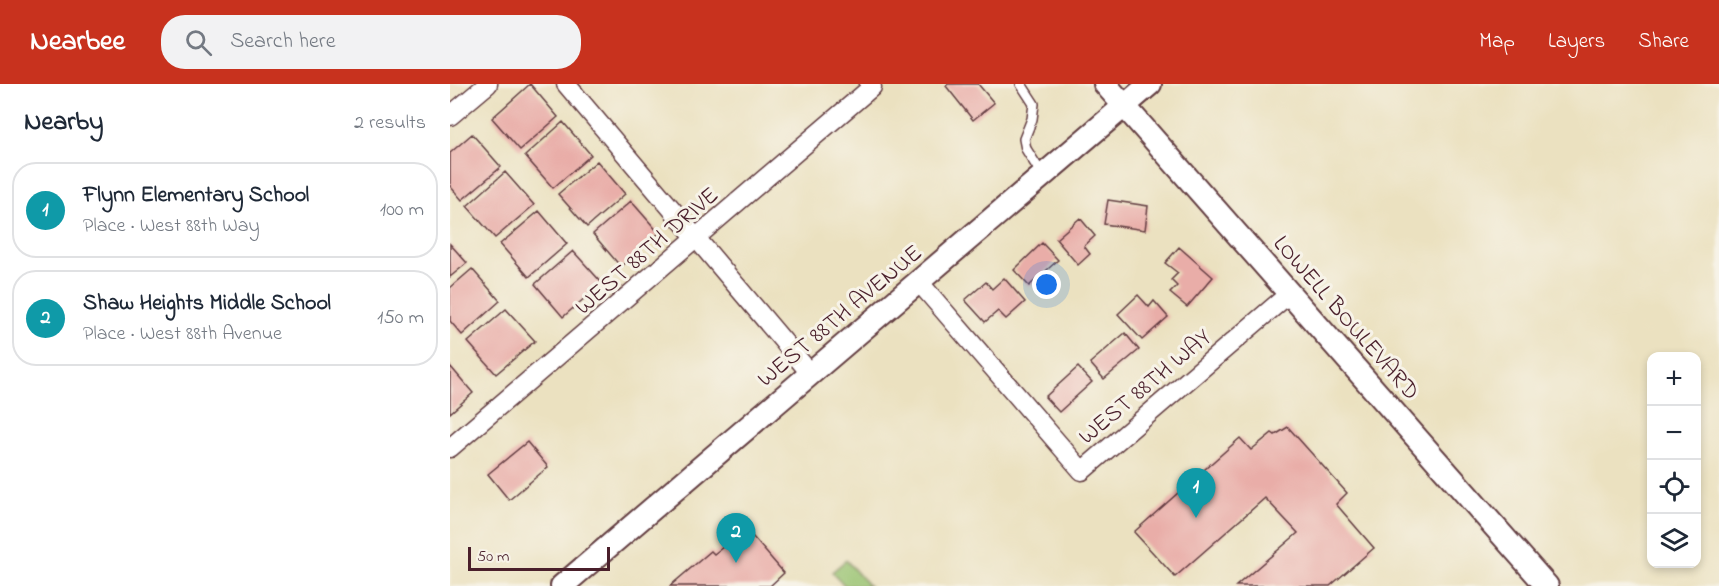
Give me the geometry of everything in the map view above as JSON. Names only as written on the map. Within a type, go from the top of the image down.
[{"type":"street","points":[[450,116],[488,84]]},
{"type":"street","points":[[566,84],[811,374]]},
{"type":"street","name":"LOWELL BOULEVARD","points":[[1105,84],[1547,586]]},
{"type":"street","name":"WEST 88TH AVENUE","points":[[562,586],[1150,84]]},
{"type":"street","name":"WEST 88TH DRIVE","points":[[450,448],[871,86]]},
{"type":"street","name":"WEST 88TH WAY","points":[[919,282],[1082,471],[1290,293]]},
{"type":"lane","points":[[1021,84],[1034,104],[1032,119],[1024,139],[1026,149],[1044,176]]},
{"type":"green space","points":[[846,560],[869,586],[845,586],[832,572]]},
{"type":"building","points":[[530,84],[558,117],[520,150],[492,118]]},
{"type":"building","points":[[948,84],[978,84],[994,103],[973,120],[946,86]]},
{"type":"building","points":[[563,122],[591,155],[553,188],[525,156]]},
{"type":"building","points":[[472,134],[501,167],[462,200],[450,186],[450,153]]},
{"type":"building","points":[[597,161],[625,194],[587,227],[558,194]]},
{"type":"building","points":[[505,172],[534,205],[495,238],[467,206]]},
{"type":"building","points":[[1108,200],[1148,206],[1145,230],[1104,224]]},
{"type":"building","points":[[631,201],[659,233],[621,267],[593,234]]},
{"type":"building","points":[[539,211],[567,244],[529,277],[500,244]]},
{"type":"building","points":[[1080,218],[1095,236],[1084,246],[1090,254],[1078,265],[1056,239]]},
{"type":"building","points":[[1042,243],[1058,260],[1029,286],[1014,270]]},
{"type":"building","points":[[450,244],[467,263],[450,277]]},
{"type":"building","points":[[1179,247],[1213,277],[1187,307],[1170,293],[1177,286],[1171,280],[1178,273],[1165,263]]},
{"type":"building","points":[[573,251],[602,283],[563,317],[535,284]]},
{"type":"building","points":[[472,269],[500,301],[462,335],[450,321],[450,288]]},
{"type":"building","points":[[1004,278],[1025,302],[1006,319],[998,311],[985,322],[965,300],[986,282],[992,289]]},
{"type":"building","points":[[1138,295],[1149,307],[1154,301],[1168,317],[1142,340],[1118,314]]},
{"type":"building","points":[[506,309],[535,341],[496,374],[468,342]]},
{"type":"building","points":[[1125,333],[1139,350],[1104,379],[1090,363]]},
{"type":"building","points":[[450,366],[473,393],[450,413]]},
{"type":"building","points":[[1078,367],[1092,382],[1059,412],[1045,397]]},
{"type":"building","points":[[1288,427],[1347,493],[1336,504],[1374,548],[1330,586],[1236,586],[1298,533],[1265,498],[1175,577],[1134,532],[1240,438],[1251,450],[1272,433],[1275,435]]},
{"type":"building","points":[[527,442],[548,467],[509,500],[488,474]]},
{"type":"building","points":[[746,529],[784,573],[770,586],[670,586],[711,551],[714,554]]},
{"type":"place","name":"Flynn Elementary School","points":[[1196,518]]},
{"type":"place","name":"Shaw Heights Middle School","points":[[736,563]]}]
